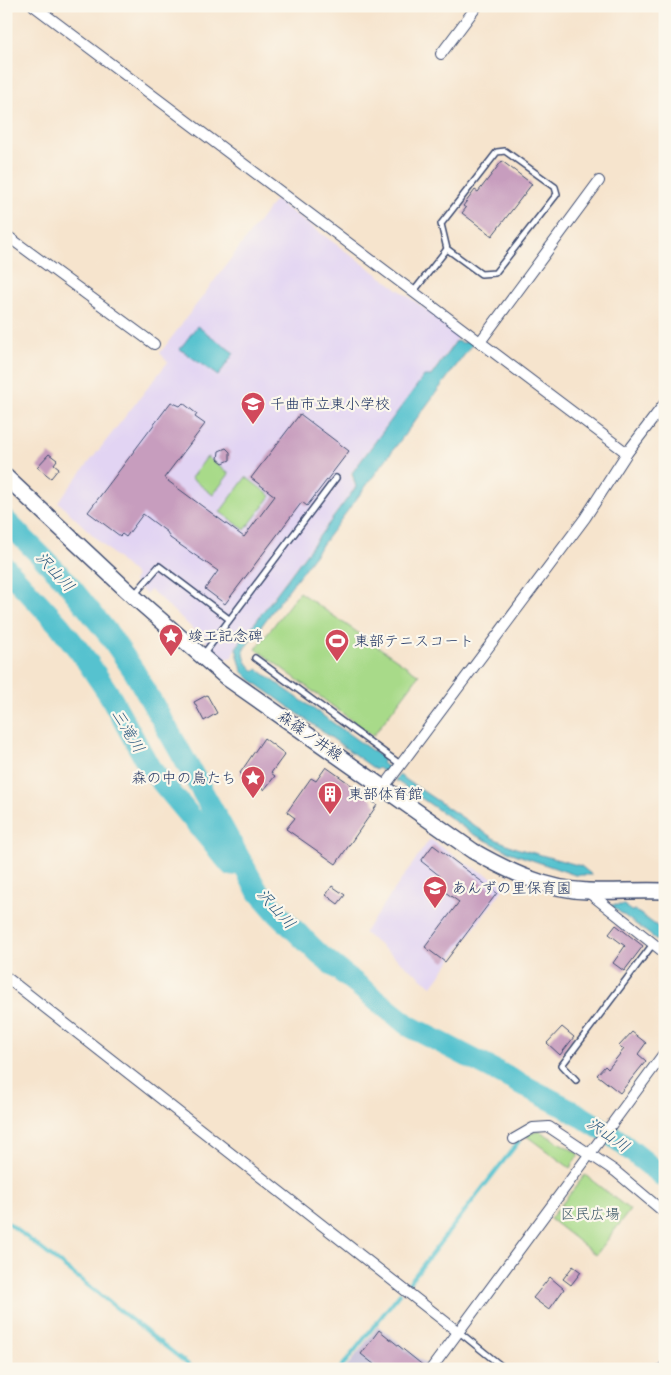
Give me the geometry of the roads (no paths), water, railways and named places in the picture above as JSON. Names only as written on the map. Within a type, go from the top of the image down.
[{"type":"main road","name":"森篠ノ井線","points":[[6,477],[133,596],[227,678],[473,851],[517,874],[564,888],[587,891],[665,891]]},
{"type":"street","points":[[34,6],[627,453]]},
{"type":"street","points":[[441,54],[477,6]]},
{"type":"street","points":[[480,342],[599,181]]},
{"type":"street","points":[[6,235],[154,344]]},
{"type":"street","points":[[384,787],[586,518],[627,453],[665,403]]},
{"type":"street","points":[[587,891],[665,953]]},
{"type":"street","points":[[6,977],[457,1331]]},
{"type":"street","points":[[432,1369],[457,1331],[665,1052]]},
{"type":"street","points":[[514,1139],[533,1128],[549,1127],[615,1171],[665,1213]]},
{"type":"lane","points":[[505,151],[555,188],[557,194],[496,273],[481,274],[447,249],[441,224],[497,152],[505,151]]},
{"type":"lane","points":[[414,291],[447,249]]},
{"type":"lane","points":[[202,657],[336,478]]},
{"type":"lane","points":[[133,596],[159,566],[229,619]]},
{"type":"lane","points":[[255,658],[400,764]]},
{"type":"lane","points":[[576,1080],[562,1065],[653,944]]},
{"type":"lane","points":[[457,1331],[504,1369]]},
{"type":"lane","points":[[660,1369],[665,1363]]},
{"type":"water","points":[[197,326],[234,353],[218,376],[180,349]]},
{"type":"water","points":[[468,338],[474,342],[244,649],[245,659],[252,669],[255,671],[257,669],[384,759],[382,763],[391,770],[388,775],[378,768],[376,770],[250,679],[242,671],[236,648],[356,487],[352,473],[424,376],[431,376],[456,341],[465,343]]},
{"type":"water","points":[[399,775],[493,838],[516,848],[581,866],[592,875],[575,875],[512,853],[473,834],[395,780]]},
{"type":"water","points":[[610,905],[624,905],[631,911],[635,910],[665,932],[665,946]]},
{"type":"waterway","name":"沢山川","points":[[6,521],[64,579],[110,636],[134,671],[257,890],[278,914],[320,955],[409,1026],[569,1109],[613,1136],[665,1178]]},
{"type":"waterway","name":"三滝川","points":[[6,568],[59,625],[84,657],[109,694],[150,768],[231,865]]},
{"type":"waterway","points":[[409,1283],[519,1141]]},
{"type":"waterway","points":[[6,1221],[194,1369]]},
{"type":"waterway","points":[[340,1369],[400,1293]]},
{"type":"place","name":"千曲市立東小学校","points":[[253,425]]},
{"type":"place","name":"竣工記念碑","points":[[171,657]]},
{"type":"place","name":"東部テニスコート","points":[[337,662]]},
{"type":"place","name":"森の中の鳥たち","points":[[253,799]]},
{"type":"place","name":"東部体育館","points":[[330,815]]},
{"type":"place","name":"あんずの里保育園","points":[[435,909]]},
{"type":"park label","name":"区民広場","points":[[590,1214]]}]
